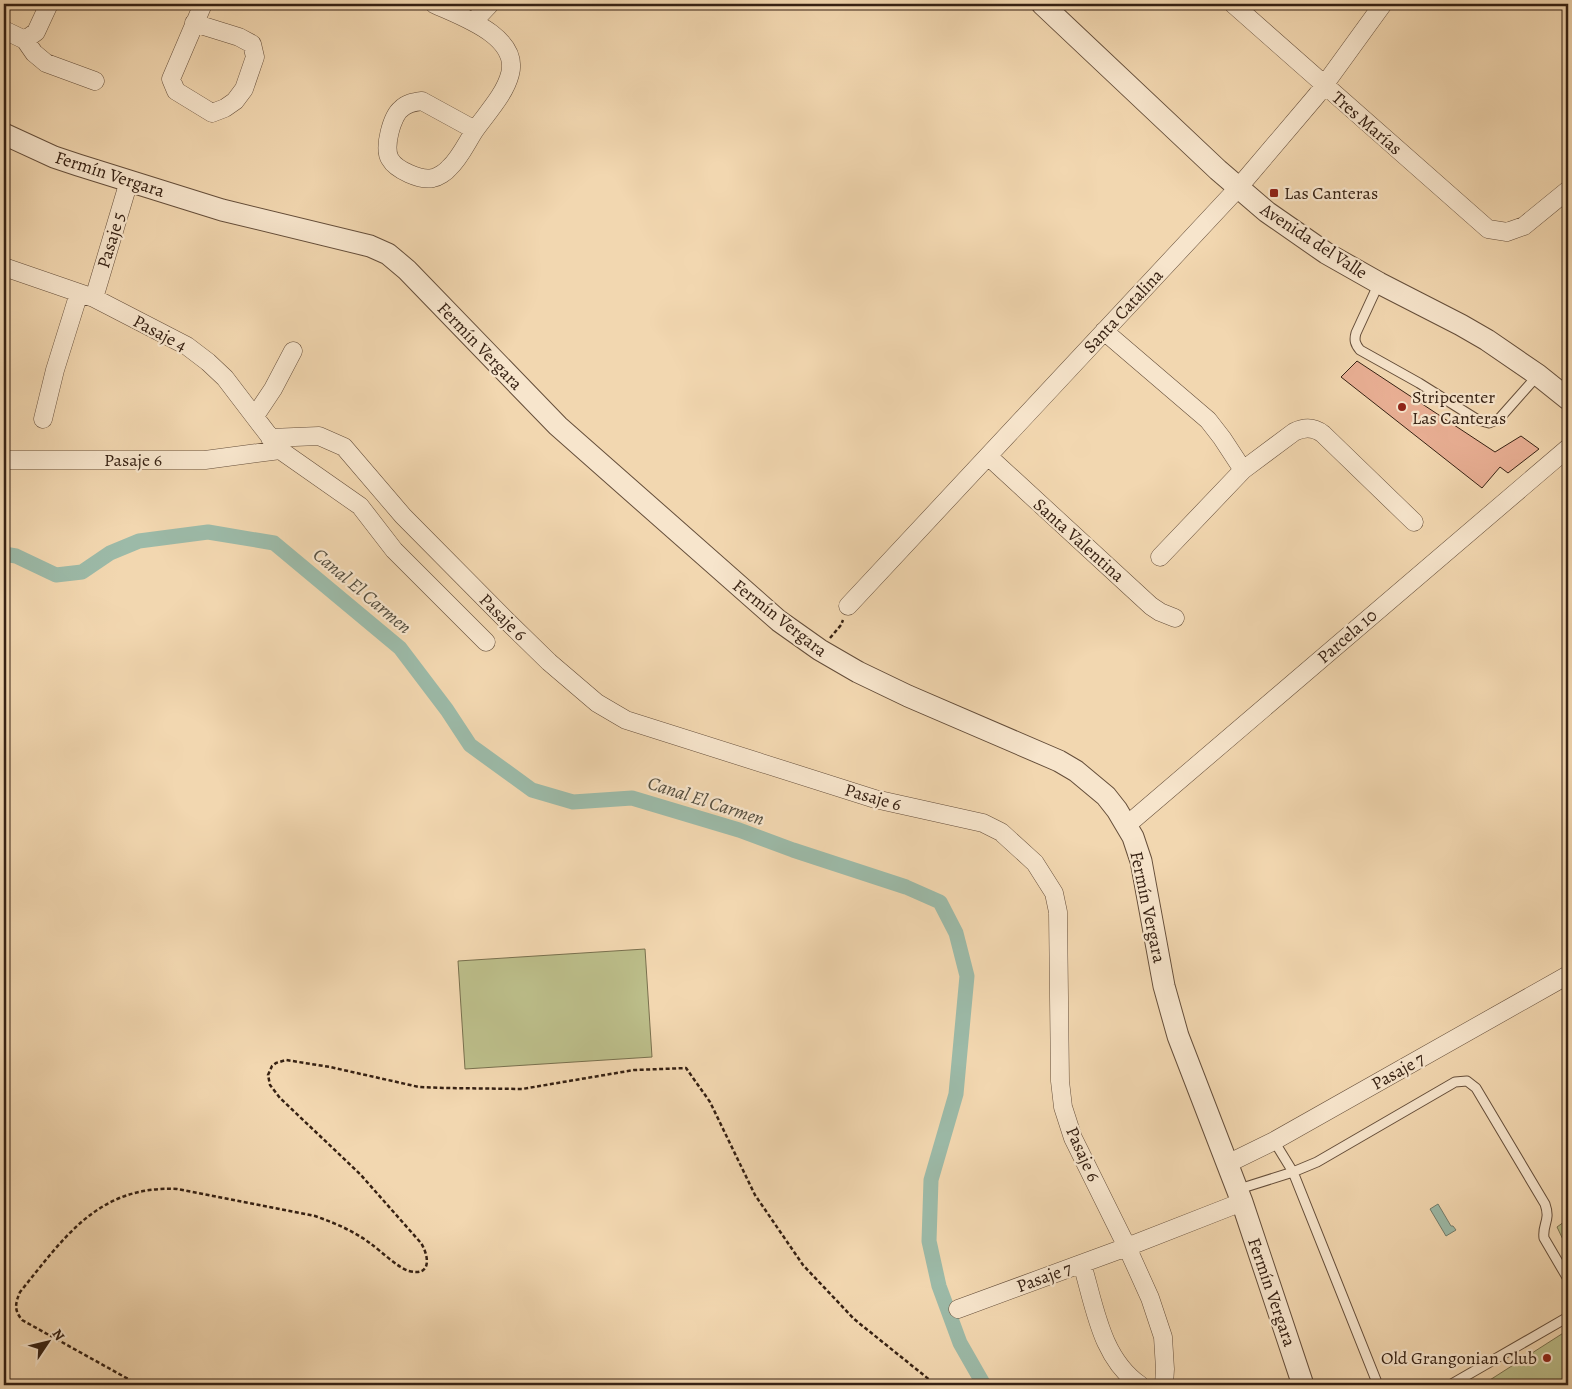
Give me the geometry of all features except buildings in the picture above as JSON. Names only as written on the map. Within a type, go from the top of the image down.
[{"type":"street","points":[[25,40],[36,32],[49,4]]},
{"type":"street","points":[[194,23],[239,37],[252,44],[255,57],[244,89],[236,101],[212,113],[176,91],[172,78],[194,23],[203,4]]},
{"type":"street","points":[[434,4],[473,22],[499,38],[511,56],[510,74],[502,91],[449,169],[434,178],[425,179],[398,169],[389,158],[387,148],[391,126],[400,109],[411,102],[422,100],[475,130]]},
{"type":"street","points":[[473,22],[490,4]]},
{"type":"street","name":"Avenida del Valle","points":[[1042,4],[1238,188],[1267,212],[1326,253],[1461,325],[1513,357],[1568,399]]},
{"type":"street","name":"Tres Marías","points":[[1233,4],[1488,230],[1507,232],[1524,226],[1568,190]]},
{"type":"street","name":"Santa Catalina","points":[[848,606],[1238,188],[1324,86],[1383,4]]},
{"type":"street","points":[[4,30],[25,40],[34,53],[46,63],[95,81]]},
{"type":"street","name":"Fermín Vergara","points":[[4,134],[54,157],[129,181],[222,210],[360,243],[388,254],[407,270],[558,426],[756,603],[798,636],[845,665],[908,696],[1059,761],[1084,777],[1106,796],[1127,825],[1141,861],[1164,986],[1178,1036],[1239,1196],[1303,1385]]},
{"type":"street","name":"Pasaje 5","points":[[43,419],[55,370],[87,295],[129,181]]},
{"type":"street","name":"Pasaje 4","points":[[4,267],[87,295],[187,346],[226,378],[275,444]]},
{"type":"street","points":[[1104,331],[1208,420],[1243,470]]},
{"type":"street","points":[[255,416],[273,389],[293,351]]},
{"type":"street","points":[[1160,558],[1243,470],[1294,432],[1303,429],[1314,429],[1323,434],[1414,522]]},
{"type":"street","name":"Pasaje 6","points":[[4,460],[205,460],[320,436],[344,447],[403,516],[549,662],[597,703],[626,720],[876,799],[983,823],[1001,832],[1035,863],[1054,893],[1058,912],[1060,1081],[1064,1107],[1073,1138],[1150,1298],[1163,1336],[1164,1385]]},
{"type":"street","name":"Pasaje 6","points":[[275,444],[360,506],[394,550],[486,642]]},
{"type":"street","name":"Parcela 10","points":[[1127,825],[1568,448]]},
{"type":"street","name":"Santa Valentina","points":[[988,456],[1151,606],[1175,618]]},
{"type":"street","name":"Pasaje 7","points":[[1227,1164],[1274,1141],[1568,975]]},
{"type":"street","name":"Pasaje 7","points":[[958,1309],[1127,1247],[1239,1196]]},
{"type":"street","points":[[1082,1264],[1109,1351],[1124,1371],[1140,1385]]},
{"type":"lane","points":[[1380,283],[1356,333],[1356,346],[1478,420],[1488,423],[1499,419],[1538,375]]},
{"type":"lane","points":[[1239,1196],[1317,1162],[1455,1082],[1467,1081],[1476,1088],[1545,1204],[1548,1214],[1543,1234],[1544,1238],[1568,1279]]},
{"type":"lane","points":[[1274,1141],[1293,1172],[1378,1385]]},
{"type":"lane","points":[[1450,1385],[1568,1317]]},
{"type":"path","points":[[820,650],[841,625],[848,606]]},
{"type":"path","points":[[139,1385],[26,1323],[16,1313],[16,1303],[20,1292],[80,1222],[99,1208],[130,1194],[154,1188],[177,1189],[315,1216],[333,1222],[352,1232],[409,1271],[420,1270],[425,1268],[427,1264],[427,1254],[415,1236],[360,1174],[280,1098],[270,1085],[268,1075],[272,1066],[286,1060],[330,1067],[419,1087],[443,1088],[522,1089],[634,1070],[686,1068],[710,1102],[755,1195],[803,1265],[854,1319],[936,1385]]},
{"type":"green space","points":[[645,949],[652,1057],[465,1069],[458,961]]},
{"type":"green space","points":[[1568,1219],[1568,1250],[1557,1227]]},
{"type":"green space","name":"Old Grangonian Club","points":[[1568,1330],[1568,1385],[1482,1385]]},
{"type":"shaded area","points":[[1438,1204],[1451,1226],[1456,1230],[1446,1236],[1430,1209]]},
{"type":"waterway","name":"Canal El Carmen","points":[[4,554],[16,556],[56,575],[82,572],[110,553],[139,541],[208,532],[274,543],[400,648],[447,710],[470,745],[532,790],[573,802],[632,798],[739,830],[906,887],[940,902],[956,933],[967,976],[956,1094],[931,1180],[929,1241],[939,1286],[960,1343],[984,1385]]},
{"type":"place","name":"Las Canteras","points":[[1274,193]]},
{"type":"place","name":"Stripcenter Las Canteras","points":[[1402,407]]},
{"type":"place","name":"Old Grangonian Club","points":[[1547,1358]]}]
